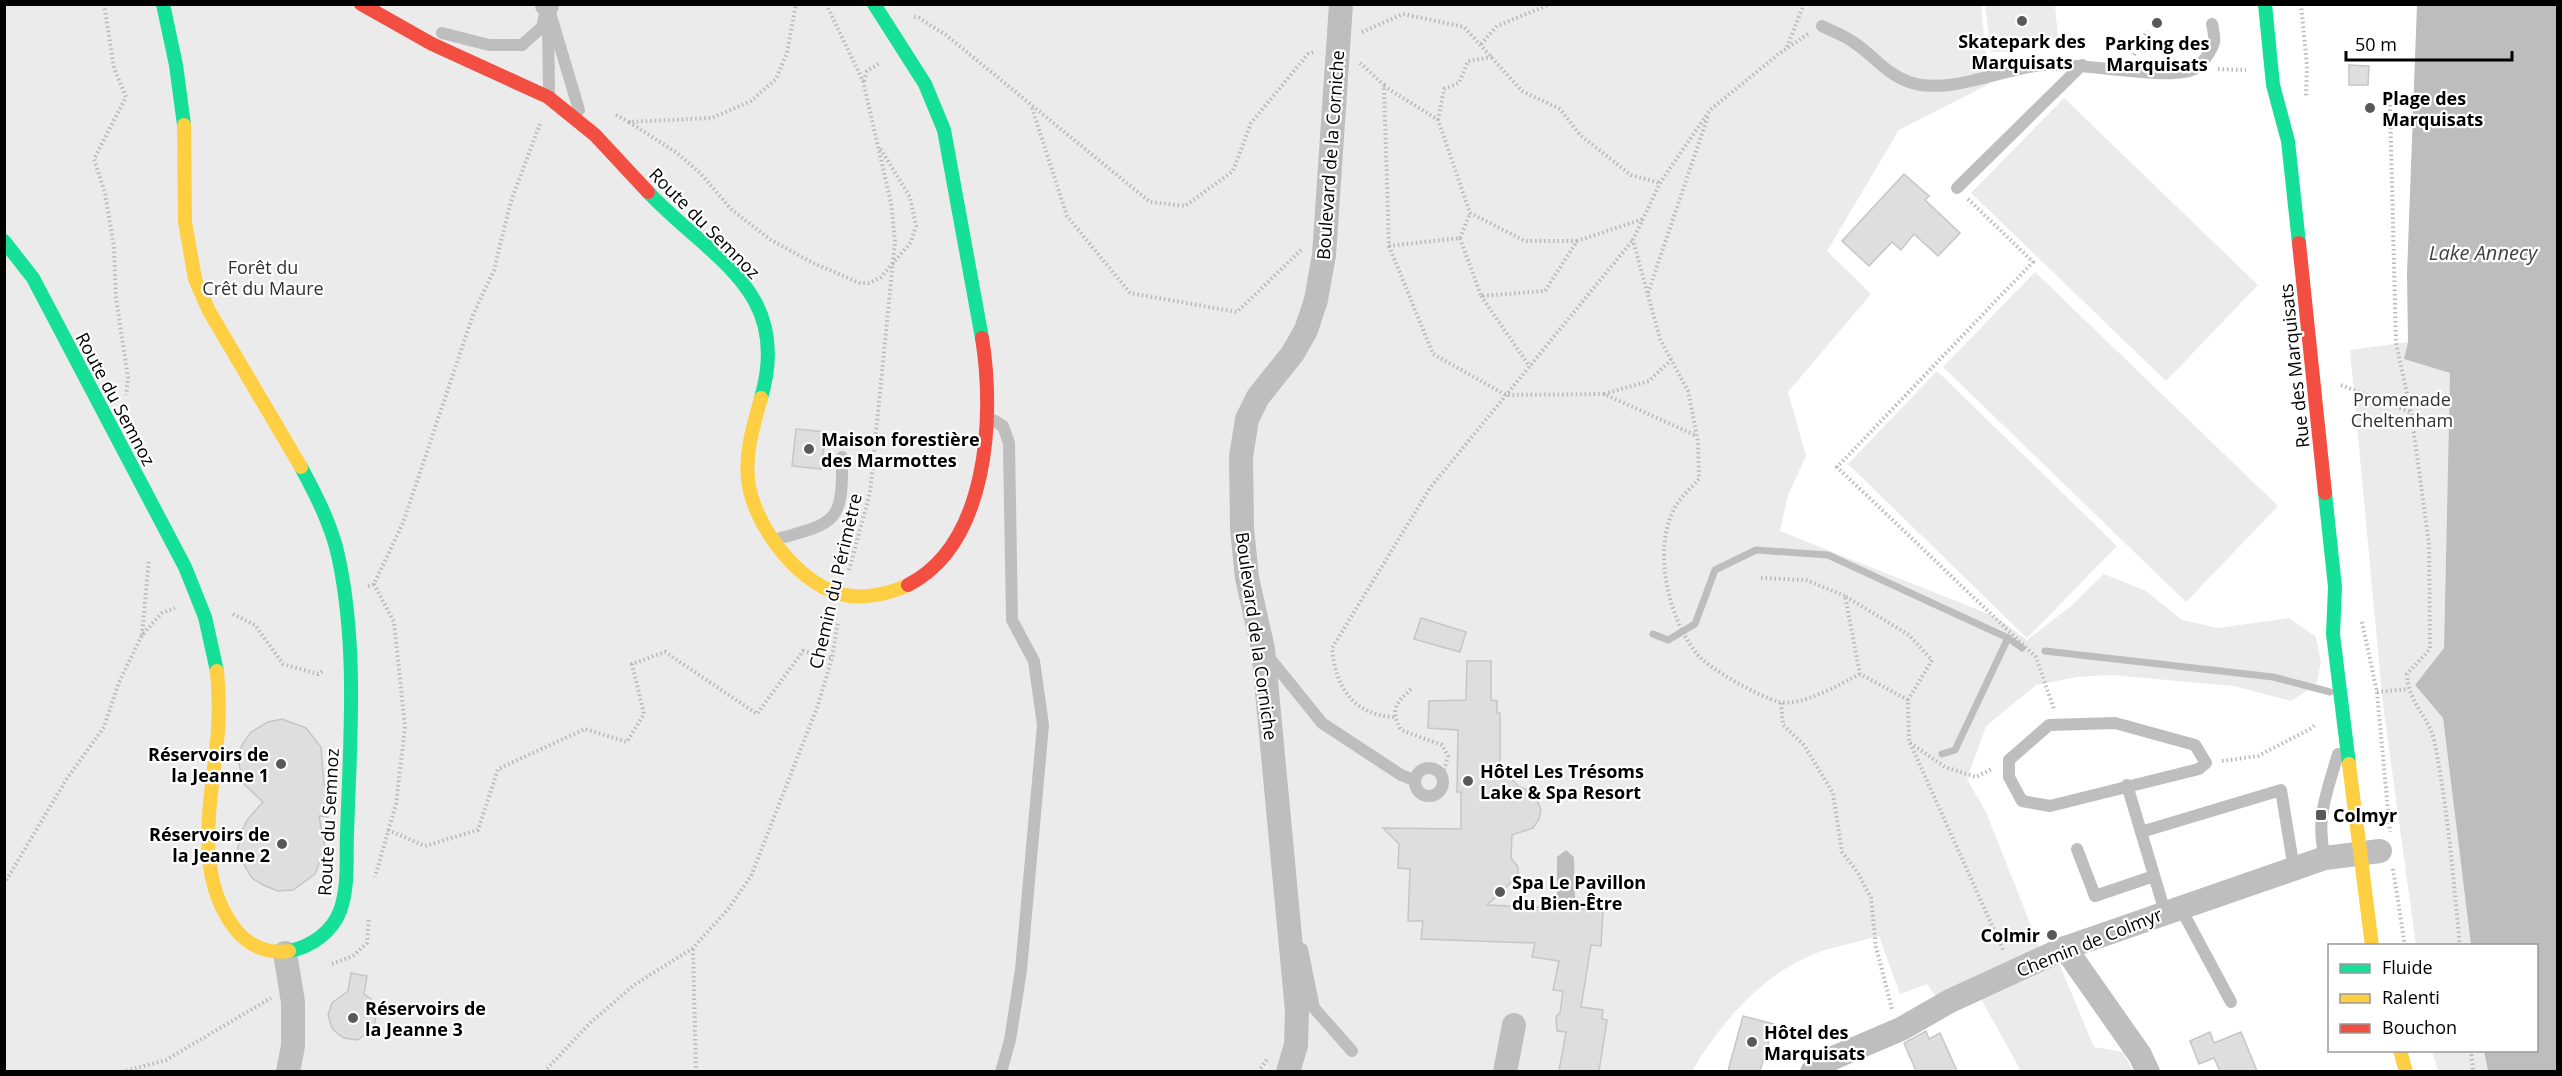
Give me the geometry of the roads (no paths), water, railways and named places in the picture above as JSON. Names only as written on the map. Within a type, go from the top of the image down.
[{"type":"main road","name":"Route du Semnoz","points":[[4,241],[33,278],[199,597],[213,645],[219,708],[209,816],[208,854],[212,882],[219,903],[243,938],[264,951],[285,953],[314,942],[328,931],[339,916],[344,896],[350,788],[349,652],[344,591],[339,560],[323,512],[266,404],[209,310],[194,277],[184,206],[184,127],[181,96],[163,4]]},
{"type":"main road","name":"Route du Semnoz","points":[[361,4],[444,50],[504,74],[549,98],[582,124],[639,184],[733,270],[756,304],[767,333],[771,361],[765,396],[752,435],[747,467],[753,502],[773,540],[807,577],[843,595],[882,594],[922,578],[937,566],[952,547],[963,527],[980,475],[989,417],[983,350],[947,146],[932,97],[877,9]]},
{"type":"main road","name":"Rue des Marquisats","points":[[2269,12],[2272,71],[2288,141],[2335,587],[2333,634],[2345,730],[2375,851],[2372,944]]},
{"type":"main road","name":"Rue des Marquisats","points":[[2288,141],[2292,94]]},
{"type":"main road","name":"Rue des Marquisats","points":[[2335,587],[2348,627]]},
{"type":"main road","points":[[2401,1052],[2406,1071]]},
{"type":"street","name":"Boulevard de la Corniche","points":[[1288,1071],[1296,1045],[1297,1019],[1263,649],[1247,578],[1242,528],[1241,457],[1247,419],[1258,398],[1293,353],[1306,330],[1316,300],[1327,225],[1341,4]]},
{"type":"street","name":"Chemin de Colmyr","points":[[1812,1071],[1833,1058],[1901,1029],[1950,1001],[2065,948],[2325,858],[2375,851]]},
{"type":"street","points":[[2065,948],[2140,1055],[2148,1071]]},
{"type":"street","points":[[285,953],[293,1002],[293,1046],[288,1071]]},
{"type":"street","points":[[1505,1071],[1514,1025]]},
{"type":"lane","points":[[369,4],[459,38],[504,62],[534,82],[549,98]]},
{"type":"lane","points":[[547,5],[549,98]]},
{"type":"lane","points":[[459,38],[489,45],[522,45],[542,27],[547,5]]},
{"type":"lane","points":[[547,5],[582,124]]},
{"type":"lane","points":[[2252,19],[2269,12]]},
{"type":"lane","points":[[1822,26],[1851,40],[1893,75],[1910,83],[1929,85],[1959,82],[2043,64],[2082,65],[2176,74],[2196,68],[2214,42],[2212,24]]},
{"type":"lane","points":[[1957,188],[2082,65]]},
{"type":"lane","points":[[989,417],[1003,426],[1009,443],[1012,620],[1034,661],[1043,725],[1021,970],[1010,1040],[1000,1071]]},
{"type":"lane","points":[[773,540],[811,531],[831,519],[843,498],[842,457]]},
{"type":"lane","points":[[1263,649],[1322,723],[1401,775],[1414,780],[1419,792],[1430,796],[1441,789],[1442,777],[1439,771],[1427,767],[1417,774],[1414,780]]},
{"type":"lane","points":[[2115,723],[2195,745],[2206,763],[2199,769],[2127,785],[2050,806],[2022,801],[2009,777],[2009,760],[2049,725],[2115,723]]},
{"type":"lane","points":[[2325,858],[2320,837],[2320,815],[2345,730]]},
{"type":"lane","points":[[2127,785],[2154,876],[2231,1002]]},
{"type":"lane","points":[[2141,831],[2280,790],[2294,869]]},
{"type":"lane","points":[[1280,842],[1314,1008],[1352,1051]]},
{"type":"lane","points":[[2077,849],[2095,896],[2154,876]]},
{"type":"water","name":"Lake Annecy","points":[[2417,5],[2557,5],[2557,1071],[2488,1071],[2484,1052],[2538,1052],[2538,944],[2471,944],[2443,718],[2415,685],[2444,648],[2450,373],[2404,359],[2408,342],[2407,274]]},
{"type":"water","points":[[1566,850],[1574,857],[1575,901],[1557,901],[1557,857]]},
{"type":"waterway","points":[[1653,634],[1668,640],[1695,624],[1715,570],[1756,550],[1828,555],[2008,638],[2022,648]]},
{"type":"waterway","points":[[1942,754],[1955,750],[2008,638]]},
{"type":"waterway","points":[[2045,651],[2273,677],[2330,692]]},
{"type":"place","name":"Skatepark des Marquisats","points":[[2022,21]]},
{"type":"place","name":"Parking des Marquisats","points":[[2157,23]]},
{"type":"place","name":"Plage des Marquisats","points":[[2370,108]]},
{"type":"place","name":"Maison forestière des Marmottes","points":[[809,449]]},
{"type":"place","name":"Réservoirs de la Jeanne 1","points":[[281,764]]},
{"type":"place","name":"Hôtel Les Trésoms Lake & Spa Resort","points":[[1468,781]]},
{"type":"place","name":"Colmyr","points":[[2321,815]]},
{"type":"place","name":"Réservoirs de la Jeanne 2","points":[[282,844]]},
{"type":"place","name":"Spa Le Pavillon du Bien-Être","points":[[1500,892]]},
{"type":"place","name":"Colmir","points":[[2052,935]]},
{"type":"place","name":"Réservoirs de la Jeanne 3","points":[[353,1018]]},
{"type":"place","name":"Hôtel des Marquisats","points":[[1752,1042]]},
{"type":"park label","name":"Forêt du Crêt du Maure","points":[[263,277]]},
{"type":"park label","name":"Promenade Cheltenham","points":[[2402,409]]}]
